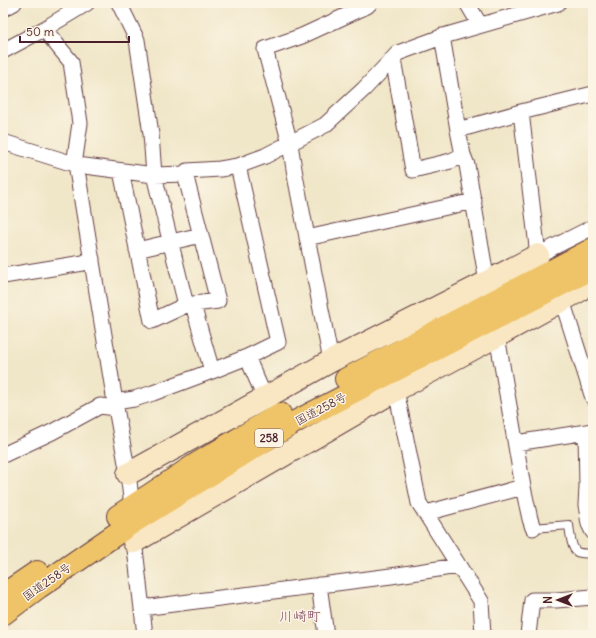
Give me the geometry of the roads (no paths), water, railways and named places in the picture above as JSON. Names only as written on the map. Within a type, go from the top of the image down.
[{"type":"highway","name":"国道258号","points":[[562,282],[593,249]]},
{"type":"highway","name":"国道258号","points":[[3,614],[133,524],[295,422],[562,282],[593,268]]},
{"type":"highway","name":"国道258号","points":[[3,595],[133,524]]},
{"type":"street","points":[[3,9],[14,3]]},
{"type":"street","points":[[3,51],[44,29],[87,3]]},
{"type":"street","points":[[119,3],[137,40],[151,134],[154,175],[170,242],[189,305],[212,371]]},
{"type":"street","points":[[332,361],[290,144],[265,49],[302,36],[367,6],[370,3]]},
{"type":"street","points":[[468,3],[480,25]]},
{"type":"street","points":[[3,142],[77,165],[154,175],[185,174],[187,171],[220,169],[238,166],[265,156],[325,125],[364,89],[398,54],[442,36],[558,3]]},
{"type":"street","points":[[44,29],[71,62],[80,123],[75,158],[128,474],[146,635]]},
{"type":"street","points":[[442,36],[458,130],[474,201],[487,282]]},
{"type":"street","points":[[393,59],[413,170],[451,161],[463,155]]},
{"type":"street","points":[[458,130],[593,94]]},
{"type":"street","points":[[521,112],[562,282],[593,398]]},
{"type":"street","points":[[3,454],[52,432],[100,406],[116,405],[153,393],[247,357],[278,342],[238,166]]},
{"type":"street","points":[[121,171],[152,321],[189,305],[218,301],[185,174]]},
{"type":"street","points":[[307,238],[474,201]]},
{"type":"street","points":[[133,524],[396,390],[497,336],[562,282],[593,227]]},
{"type":"street","points":[[137,250],[201,235]]},
{"type":"street","points":[[3,276],[83,263],[92,259]]},
{"type":"street","points":[[128,474],[332,361],[487,282],[562,282]]},
{"type":"street","points":[[497,336],[523,487],[533,528]]},
{"type":"street","points":[[247,357],[265,398]]},
{"type":"street","points":[[396,390],[419,503],[481,601],[483,635]]},
{"type":"street","points":[[516,442],[589,432],[586,505],[589,524],[593,532]]},
{"type":"street","points":[[426,513],[523,487]]},
{"type":"street","points":[[142,608],[458,566]]},
{"type":"street","points":[[319,585],[326,635]]},
{"type":"street","points":[[528,635],[532,600],[593,597]]},
{"type":"lane","points":[[533,528],[568,525],[573,546],[576,551],[593,554]]},
{"type":"district","name":"川崎町","points":[[300,616]]}]
